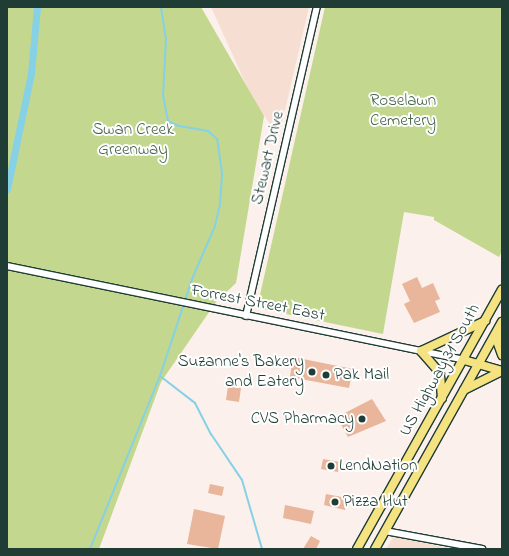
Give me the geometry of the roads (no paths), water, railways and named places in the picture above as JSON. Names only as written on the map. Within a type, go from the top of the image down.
[{"type":"main road","name":"US Highway 31 South","points":[[357,549],[502,290]]},
{"type":"main road","points":[[442,398],[440,373],[421,351],[486,320]]},
{"type":"main road","name":"US Highway 31 South","points":[[375,549],[500,325]]},
{"type":"main road","points":[[500,325],[497,341],[502,355]]},
{"type":"main road","name":"Forrest Street East","points":[[464,360],[502,371]]},
{"type":"main road","points":[[463,390],[502,371]]},
{"type":"street","name":"Stewart Drive","points":[[246,316],[317,7]]},
{"type":"street","name":"Forrest Street East","points":[[7,266],[464,360]]},
{"type":"street","points":[[385,531],[461,547],[482,549]]},
{"type":"waterway","points":[[7,189],[31,73],[37,7]]},
{"type":"waterway","points":[[90,549],[160,376],[192,279],[215,226],[220,204],[222,173],[217,139],[208,131],[179,126],[168,121],[163,96],[166,39],[161,7]]},
{"type":"waterway","points":[[160,376],[195,403],[211,434],[242,480],[262,549]]},
{"type":"place","name":"Suzanne's Bakery and Eatery","points":[[312,372]]},
{"type":"place","name":"Pak Mail","points":[[326,375]]},
{"type":"place","name":"CVS Pharmacy","points":[[362,419]]},
{"type":"place","name":"LendNation","points":[[331,466]]},
{"type":"place","name":"Pizza Hut","points":[[335,502]]},
{"type":"park label","name":"Roselawn Cemetery","points":[[403,111]]},
{"type":"park label","name":"Swan Creek Greenway","points":[[133,140]]}]
